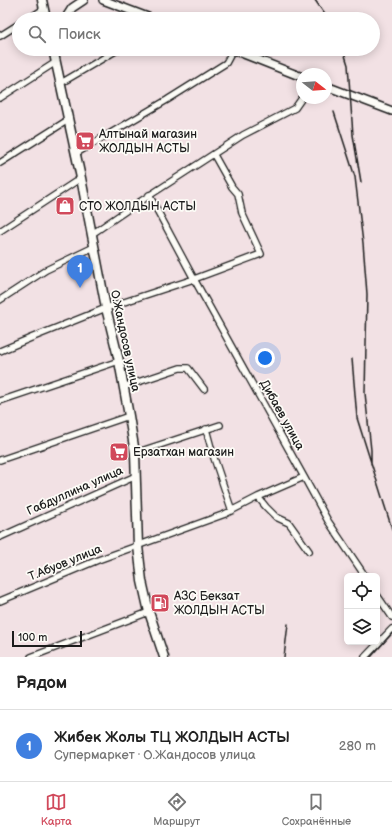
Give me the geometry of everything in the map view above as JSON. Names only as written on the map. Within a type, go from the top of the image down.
[{"type":"main road","points":[[42,0],[45,12]]},
{"type":"main road","name":"О.Жандосов улица","points":[[55,56],[81,178],[106,308],[119,361],[135,453],[136,513],[142,580],[149,612],[164,657]]},
{"type":"street","points":[[69,12],[72,8],[84,0]]},
{"type":"street","points":[[103,0],[135,12]]},
{"type":"street","points":[[39,12],[44,9]]},
{"type":"street","points":[[0,36],[12,28]]},
{"type":"street","points":[[61,83],[107,56]]},
{"type":"street","points":[[75,154],[167,100],[226,63],[229,56]]},
{"type":"street","points":[[250,56],[296,75]]},
{"type":"street","points":[[0,98],[56,62]]},
{"type":"street","points":[[332,88],[392,111]]},
{"type":"street","points":[[92,234],[149,195],[214,155],[243,135],[295,108],[298,104]]},
{"type":"street","points":[[0,163],[68,120]]},
{"type":"street","points":[[0,352],[106,308],[194,279],[261,254],[242,213],[238,194],[232,187],[214,155]]},
{"type":"street","points":[[0,231],[81,178]]},
{"type":"street","name":"Дибаев улица","points":[[149,195],[328,521],[362,573]]},
{"type":"street","points":[[0,300],[46,270],[94,247]]},
{"type":"street","points":[[0,401],[119,361]]},
{"type":"street","points":[[123,387],[180,368],[188,368],[204,389]]},
{"type":"street","points":[[0,460],[129,416]]},
{"type":"street","points":[[135,453],[220,425]]},
{"type":"street","points":[[206,429],[232,511]]},
{"type":"street","name":"Габдуллина улица","points":[[0,537],[136,476]]},
{"type":"street","points":[[138,546],[232,511],[258,497],[304,477]]},
{"type":"street","points":[[258,497],[276,516],[289,523],[309,551]]},
{"type":"street","name":"Т.Абуов улица","points":[[0,601],[98,560],[138,546]]},
{"type":"street","points":[[380,599],[391,616]]},
{"type":"street","points":[[31,657],[149,612]]},
{"type":"street","points":[[365,657],[392,629]]},
{"type":"railway","points":[[315,0],[323,12]]},
{"type":"railway","points":[[345,56],[348,65],[353,135],[361,182]]},
{"type":"railway","points":[[334,112],[355,177],[363,243],[367,294],[365,393],[371,464]]},
{"type":"railway","points":[[352,359],[357,418],[392,529]]},
{"type":"railway","points":[[284,657],[288,624]]},
{"type":"railway","points":[[371,657],[392,633]]},
{"type":"place","name":"Алтынай магазин ЖОЛДЫН АСТЫ","points":[[85,141]]},
{"type":"place","name":"СТО ЖОЛДЫН АСТЫ","points":[[65,206]]},
{"type":"place","name":"Жибек Жолы ТЦ ЖОЛДЫН АСТЫ","points":[[80,288]]},
{"type":"place","name":"Ерзатхан магазин","points":[[119,452]]},
{"type":"place","name":"АЗС Бекзат ЖОЛДЫН АСТЫ","points":[[160,603]]}]
